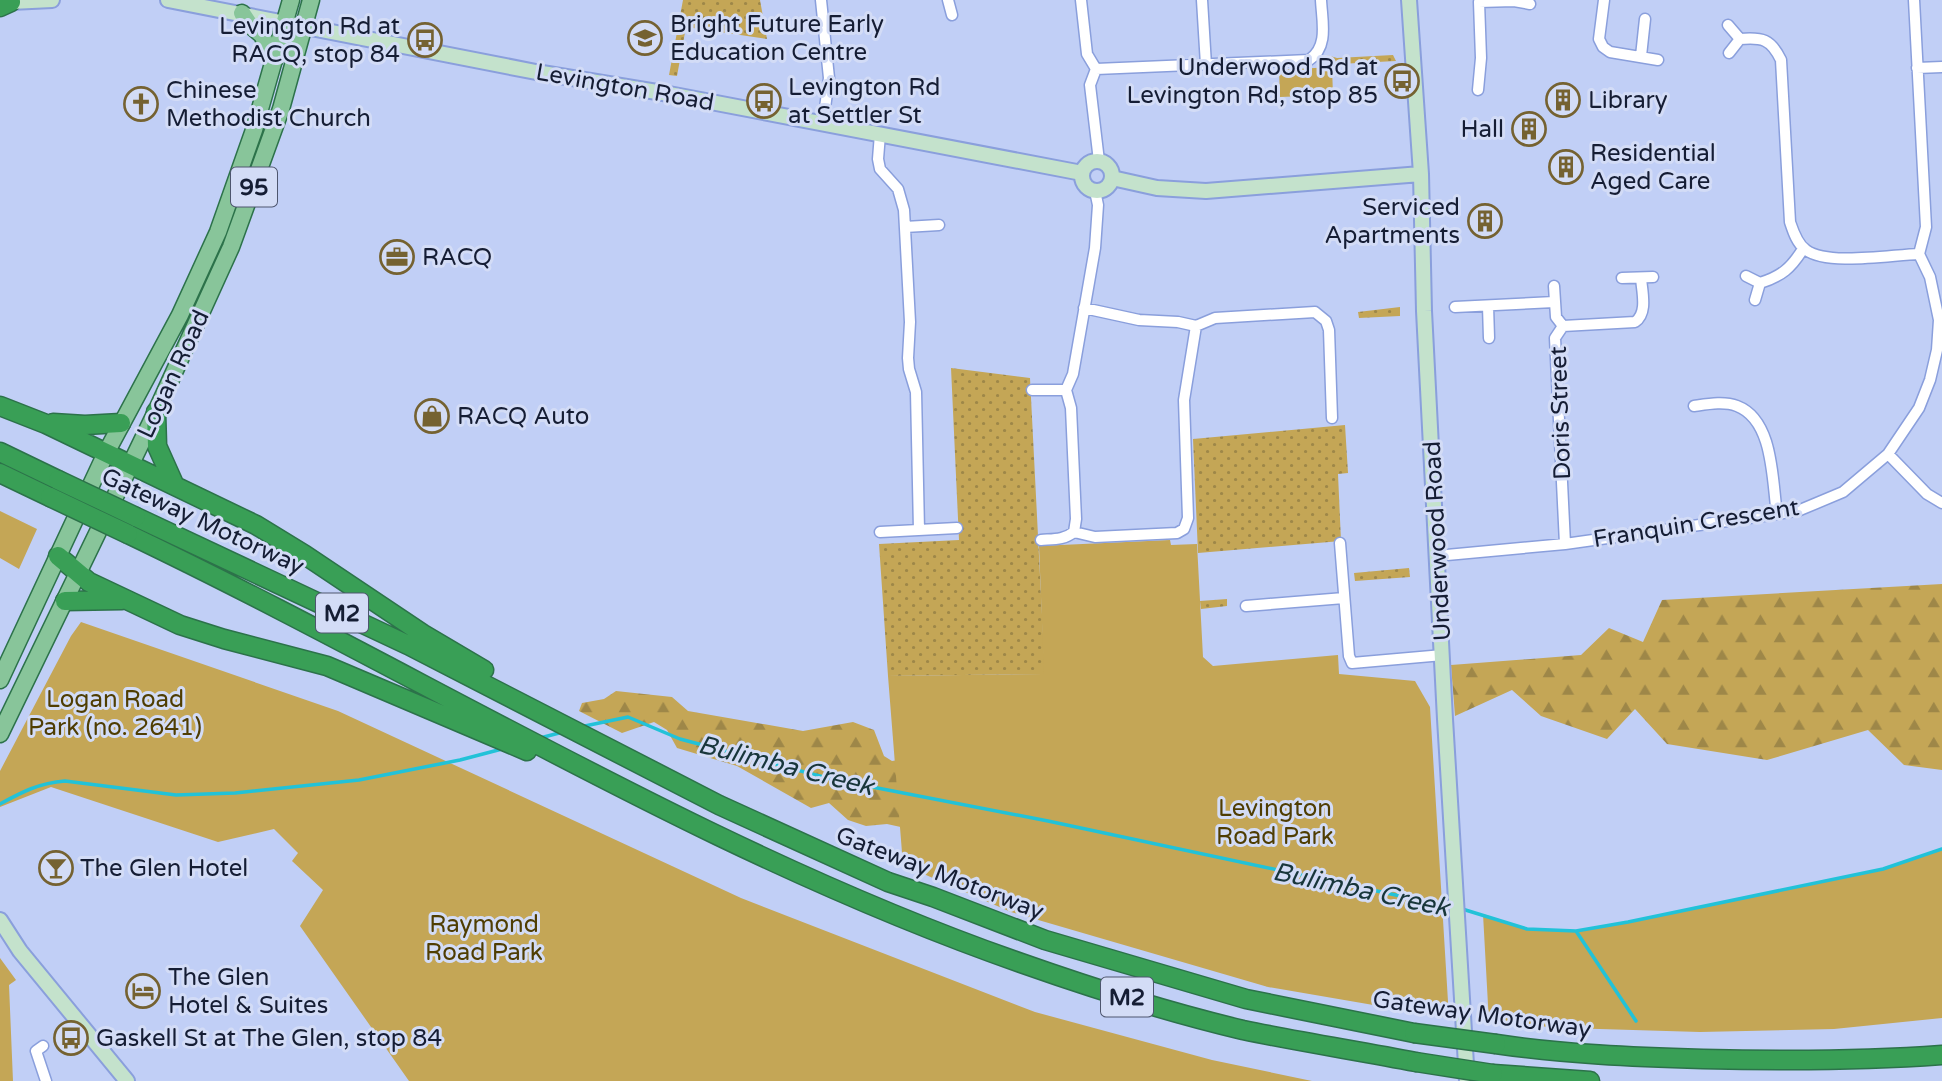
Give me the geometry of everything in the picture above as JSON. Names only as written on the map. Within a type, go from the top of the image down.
[{"type":"highway","points":[[0,405],[174,484],[264,530],[434,641],[551,711]]},
{"type":"highway","points":[[156,412],[157,446],[174,484]]},
{"type":"highway","points":[[46,424],[58,421],[85,425],[121,423]]},
{"type":"highway","name":"Gateway Motorway","points":[[0,452],[551,711],[605,745],[719,805],[847,865],[1045,940],[1246,999],[1414,1032],[1545,1051],[1801,1062],[1942,1055]]},
{"type":"highway","name":"Gateway Motorway","points":[[0,473],[251,594],[508,736],[556,754],[849,896],[1019,963],[1242,1029],[1493,1074],[1590,1081]]},
{"type":"highway","points":[[58,556],[96,586],[204,634],[280,652],[348,674],[508,736]]},
{"type":"highway","points":[[65,601],[126,600]]},
{"type":"main road","name":"Logan Road","points":[[0,680],[106,453],[180,315],[218,232],[242,169],[291,0]]},
{"type":"main road","name":"Logan Road","points":[[0,734],[156,412],[246,210],[281,109],[311,0]]},
{"type":"main road","points":[[242,13],[262,36],[274,61]]},
{"type":"street","points":[[5,5],[52,0]]},
{"type":"street","name":"Levington Road","points":[[168,0],[536,72],[669,93],[1082,173]]},
{"type":"street","points":[[821,0],[829,78],[823,123]]},
{"type":"street","points":[[948,0],[952,15]]},
{"type":"street","points":[[1081,0],[1087,54],[1096,69]]},
{"type":"street","points":[[1202,0],[1206,65]]},
{"type":"street","points":[[1096,69],[1309,60],[1318,54],[1323,45],[1321,0]]},
{"type":"street","name":"Underwood Road","points":[[1409,0],[1421,174],[1424,310],[1436,555],[1467,1081]]},
{"type":"street","points":[[1604,0],[1599,39],[1603,47],[1610,52],[1658,61]]},
{"type":"street","points":[[1740,39],[1757,38],[1766,41],[1776,49],[1781,60],[1790,222],[1794,235],[1803,248],[1829,259],[1919,254],[1926,227],[1914,0]]},
{"type":"street","points":[[1478,90],[1481,58],[1479,2],[1514,1],[1531,4]]},
{"type":"street","points":[[1641,56],[1644,19]]},
{"type":"street","points":[[1728,25],[1740,39]]},
{"type":"street","points":[[1729,54],[1740,39]]},
{"type":"street","points":[[1917,68],[1942,67]]},
{"type":"street","points":[[1096,69],[1090,85],[1099,161]]},
{"type":"street","points":[[880,134],[880,169],[898,189],[904,210],[910,322],[909,369],[916,392],[919,530]]},
{"type":"street","points":[[1099,161],[1109,167],[1112,178],[1106,188],[1095,191],[1084,185],[1082,173],[1088,164],[1099,161]]},
{"type":"street","points":[[1112,178],[1157,188],[1206,191],[1421,174]]},
{"type":"street","points":[[1041,540],[1068,537],[1074,532],[1076,519],[1071,408],[1066,390],[1073,374],[1097,228],[1095,191]]},
{"type":"street","points":[[905,227],[939,225]]},
{"type":"street","points":[[1746,276],[1760,284],[1779,277],[1792,267],[1803,248]]},
{"type":"street","name":"Franquin Crescent","points":[[1436,555],[1565,544],[1777,514],[1800,510],[1843,492],[1888,454],[1919,408],[1930,380],[1937,351],[1939,320],[1930,277],[1919,254]]},
{"type":"street","points":[[1622,278],[1653,277]]},
{"type":"street","points":[[1563,326],[1635,322],[1641,318],[1643,312],[1640,278]]},
{"type":"street","points":[[1755,300],[1760,284]]},
{"type":"street","name":"Doris Street","points":[[1554,286],[1556,317],[1563,326],[1555,338],[1565,544]]},
{"type":"street","points":[[1455,307],[1554,302]]},
{"type":"street","points":[[1488,306],[1489,338]]},
{"type":"street","points":[[1084,308],[1139,320],[1196,326],[1215,318],[1315,312],[1323,316],[1329,330],[1332,418]]},
{"type":"street","points":[[1074,532],[1095,537],[1177,533],[1187,523],[1184,400],[1196,326]]},
{"type":"street","points":[[1032,390],[1066,390]]},
{"type":"street","points":[[1693,406],[1720,403],[1737,406],[1758,422],[1766,437],[1777,514]]},
{"type":"street","points":[[1888,454],[1927,494],[1942,503]]},
{"type":"street","points":[[880,532],[957,528]]},
{"type":"street","points":[[1340,543],[1349,656],[1352,663],[1443,655]]},
{"type":"street","points":[[1246,606],[1344,598]]},
{"type":"street","points":[[0,920],[20,951],[127,1081]]},
{"type":"street","points":[[0,937],[20,951]]},
{"type":"street","points":[[43,1046],[36,1051],[46,1081]]},
{"type":"green space","points":[[683,0],[760,0],[767,39],[686,27],[677,76],[669,75]]},
{"type":"green space","points":[[1327,55],[1337,58],[1393,55],[1396,61],[1320,65]]},
{"type":"green space","points":[[1332,67],[1333,95],[1280,97],[1279,70]]},
{"type":"green space","points":[[1400,307],[1400,316],[1359,318],[1358,312]]},
{"type":"green space","points":[[951,368],[1030,378],[1045,674],[888,676],[879,544],[959,540]]},
{"type":"green space","points":[[1345,425],[1348,473],[1338,474],[1341,541],[1198,553],[1193,439]]},
{"type":"green space","points":[[0,511],[37,529],[19,569],[0,558]]},
{"type":"green space","name":"Levington Road Park","points":[[1170,540],[1171,545],[1197,544],[1203,657],[1213,666],[1338,655],[1339,674],[1415,681],[1430,707],[1449,1018],[1268,987],[1011,912],[903,865],[888,676],[1044,674],[1039,546]]},
{"type":"green space","points":[[1409,568],[1410,577],[1355,581],[1354,573]]},
{"type":"green space","points":[[1942,584],[1942,770],[1904,765],[1868,730],[1767,760],[1667,744],[1635,709],[1607,739],[1541,716],[1512,690],[1455,716],[1451,665],[1581,655],[1609,628],[1643,642],[1662,600]]},
{"type":"green space","points":[[1227,599],[1227,606],[1201,609],[1200,601]]},
{"type":"green space","name":"Raymond Road Park","points":[[81,622],[338,711],[741,898],[1035,1012],[1212,1060],[1312,1081],[409,1081],[300,926],[323,890],[292,861],[298,853],[274,829],[218,842],[51,787],[0,807],[0,771]]},
{"type":"green space","points":[[616,691],[672,697],[688,711],[803,731],[853,722],[874,730],[884,756],[892,761],[906,759],[1268,987],[928,833],[887,824],[866,826],[848,820],[829,803],[811,808],[737,766],[677,748],[667,730],[654,722],[622,733],[579,711],[582,703],[604,699]]},
{"type":"green space","points":[[1942,849],[1942,1018],[1834,1029],[1700,1032],[1489,1023],[1483,914],[1527,929],[1576,931],[1883,869]]},
{"type":"green space","points":[[0,958],[16,980],[9,985],[13,1081],[0,1081]]},
{"type":"waterway","name":"Bulimba Creek","points":[[580,727],[628,717],[680,739],[831,779],[1048,821],[1452,907]]},
{"type":"waterway","name":"Bulimba Creek","points":[[540,738],[563,732]]},
{"type":"waterway","name":"Bulimba Creek","points":[[0,804],[31,789],[65,781],[176,795],[235,793],[359,780],[502,749]]},
{"type":"waterway","points":[[1459,908],[1527,929],[1576,931],[1883,869],[1942,849]]},
{"type":"waterway","points":[[1576,931],[1636,1021]]},
{"type":"place","name":"Bright Future Early Education Centre","points":[[645,38]]},
{"type":"place","name":"Levington Rd at RACQ, stop 84","points":[[425,40]]},
{"type":"place","name":"Underwood Rd at Levington Rd, stop 85","points":[[1402,81]]},
{"type":"place","name":"Library","points":[[1563,100]]},
{"type":"place","name":"Levington Rd at Settler St","points":[[764,101]]},
{"type":"place","name":"Chinese Methodist Church","points":[[141,104]]},
{"type":"place","name":"Hall","points":[[1529,129]]},
{"type":"place","name":"Residential Aged Care","points":[[1566,167]]},
{"type":"place","name":"Serviced Apartments","points":[[1485,221]]},
{"type":"place","name":"RACQ","points":[[397,257]]},
{"type":"place","name":"RACQ Auto","points":[[432,416]]},
{"type":"place","name":"The Glen Hotel","points":[[56,868]]},
{"type":"place","name":"The Glen Hotel & Suites","points":[[143,991]]},
{"type":"place","name":"Gaskell St at The Glen, stop 84","points":[[71,1038]]},
{"type":"park label","name":"Logan Road Park (no. 2641)","points":[[115,713]]}]
